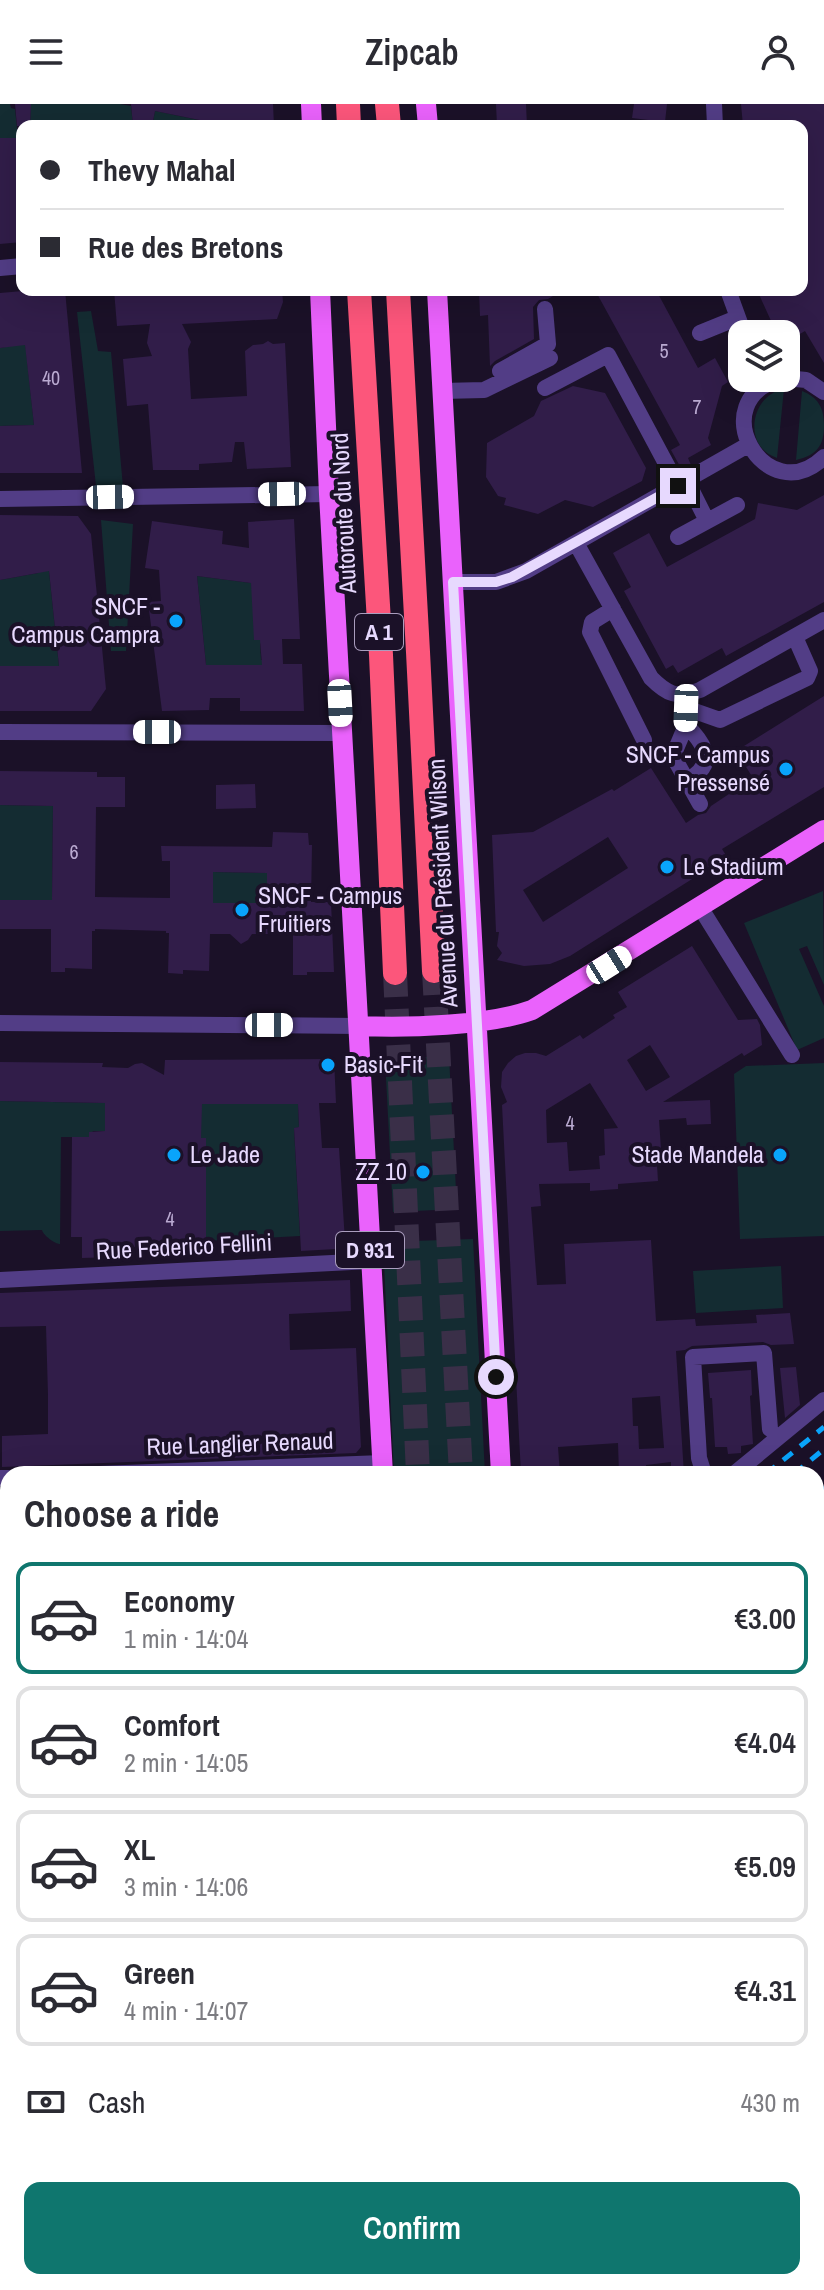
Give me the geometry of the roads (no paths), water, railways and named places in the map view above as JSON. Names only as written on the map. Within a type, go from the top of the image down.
[{"type":"highway","name":"Autoroute du Nord","points":[[359,296],[381,655],[395,973]]},
{"type":"highway","name":"A 1","points":[[398,296],[434,971]]},
{"type":"main road","name":"D 931","points":[[320,296],[382,1466]]},
{"type":"main road","name":"Avenue du Président Wilson","points":[[437,296],[501,1466]]},
{"type":"main road","points":[[359,1026],[477,1021],[507,1018],[532,1010],[824,830]]},
{"type":"street","points":[[730,296],[739,320]]},
{"type":"street","points":[[496,384],[496,373],[548,344],[545,309]]},
{"type":"street","points":[[700,333],[728,328]]},
{"type":"street","points":[[545,388],[608,355],[707,521]]},
{"type":"street","points":[[442,391],[484,390],[550,358]]},
{"type":"street","points":[[800,379],[822,387]]},
{"type":"street","points":[[756,392],[745,412],[744,435],[757,458],[785,472],[802,471],[824,457]]},
{"type":"street","points":[[453,582],[496,582],[512,577],[748,445]]},
{"type":"street","points":[[0,499],[329,494]]},
{"type":"street","points":[[678,537],[737,505]]},
{"type":"street","points":[[576,543],[651,678],[661,688],[720,720],[807,678],[810,671],[795,637]]},
{"type":"street","points":[[613,609],[592,622],[590,632],[644,740]]},
{"type":"street","points":[[700,804],[673,759],[686,725],[686,702],[700,690],[824,620]]},
{"type":"street","points":[[686,725],[695,734],[706,757],[702,770],[694,776]]},
{"type":"street","points":[[0,732],[342,733]]},
{"type":"street","points":[[700,907],[792,1055]]},
{"type":"street","points":[[0,1023],[359,1026]]},
{"type":"street","name":"Rue Federico Fellini","points":[[0,1280],[371,1261]]},
{"type":"street","points":[[702,1466],[693,1357],[764,1353],[770,1429]]},
{"type":"street","points":[[744,1466],[824,1400]]},
{"type":"tunnel","points":[[434,971],[461,1466]]},
{"type":"tunnel","points":[[395,973],[418,1466]]},
{"type":"railway","points":[[776,1466],[824,1427]]},
{"type":"railway","points":[[804,1466],[824,1449]]},
{"type":"place","name":"SNCF - Campus Campra","points":[[176,621]]},
{"type":"place","name":"SNCF - Campus Pressensé","points":[[786,769]]},
{"type":"place","name":"Le Stadium","points":[[667,867]]},
{"type":"place","name":"SNCF - Campus Fruitiers","points":[[242,910]]},
{"type":"place","name":"Basic-Fit","points":[[328,1065]]},
{"type":"place","name":"Le Jade","points":[[174,1155]]},
{"type":"place","name":"Stade Mandela","points":[[780,1155]]},
{"type":"place","name":"ZZ 10","points":[[423,1172]]}]
